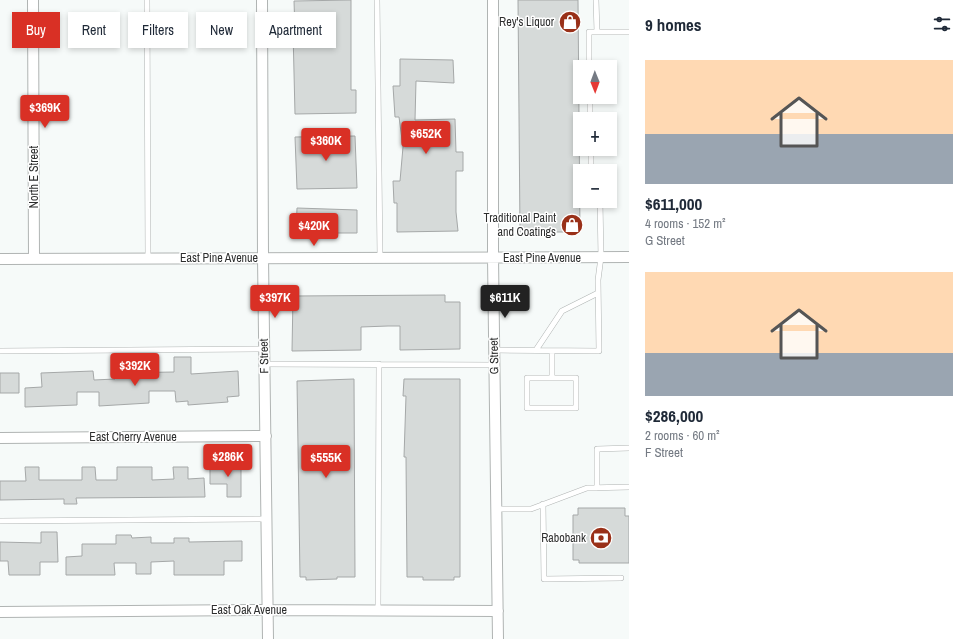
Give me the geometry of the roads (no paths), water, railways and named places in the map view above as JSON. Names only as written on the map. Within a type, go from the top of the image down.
[{"type":"street","name":"North E Street","points":[[33,0],[34,259]]},
{"type":"street","name":"F Street","points":[[262,0],[263,258],[268,639]]},
{"type":"street","name":"G Street","points":[[493,0],[493,258],[498,639]]},
{"type":"street","name":"East Pine Avenue","points":[[0,259],[629,257]]},
{"type":"street","name":"East Cherry Avenue","points":[[0,438],[266,436]]},
{"type":"street","name":"East Oak Avenue","points":[[0,612],[268,610],[498,611]]},
{"type":"lane","points":[[147,0],[148,258]]},
{"type":"lane","points":[[377,0],[380,257]]},
{"type":"lane","points":[[596,0],[597,32]]},
{"type":"lane","points":[[589,60],[589,32],[629,32]]},
{"type":"lane","points":[[494,350],[599,351],[598,293],[601,257],[600,208]]},
{"type":"lane","points":[[536,350],[562,311],[598,293]]},
{"type":"lane","points":[[0,351],[264,349]]},
{"type":"lane","points":[[552,351],[552,378]]},
{"type":"lane","points":[[264,364],[494,365]]},
{"type":"lane","points":[[378,610],[379,364]]},
{"type":"lane","points":[[527,378],[552,378],[576,378],[576,408],[527,408],[527,378]]},
{"type":"lane","points":[[597,488],[597,449],[629,448]]},
{"type":"lane","points":[[497,509],[530,509],[587,488],[629,487]]},
{"type":"lane","points":[[543,504],[544,579],[621,578]]},
{"type":"lane","points":[[0,521],[267,519]]},
{"type":"place","name":"Rey's Liquor","points":[[570,22]]},
{"type":"place","name":"Traditional Paint and Coatings","points":[[572,225]]},
{"type":"place","name":"Rabobank","points":[[601,538]]}]
